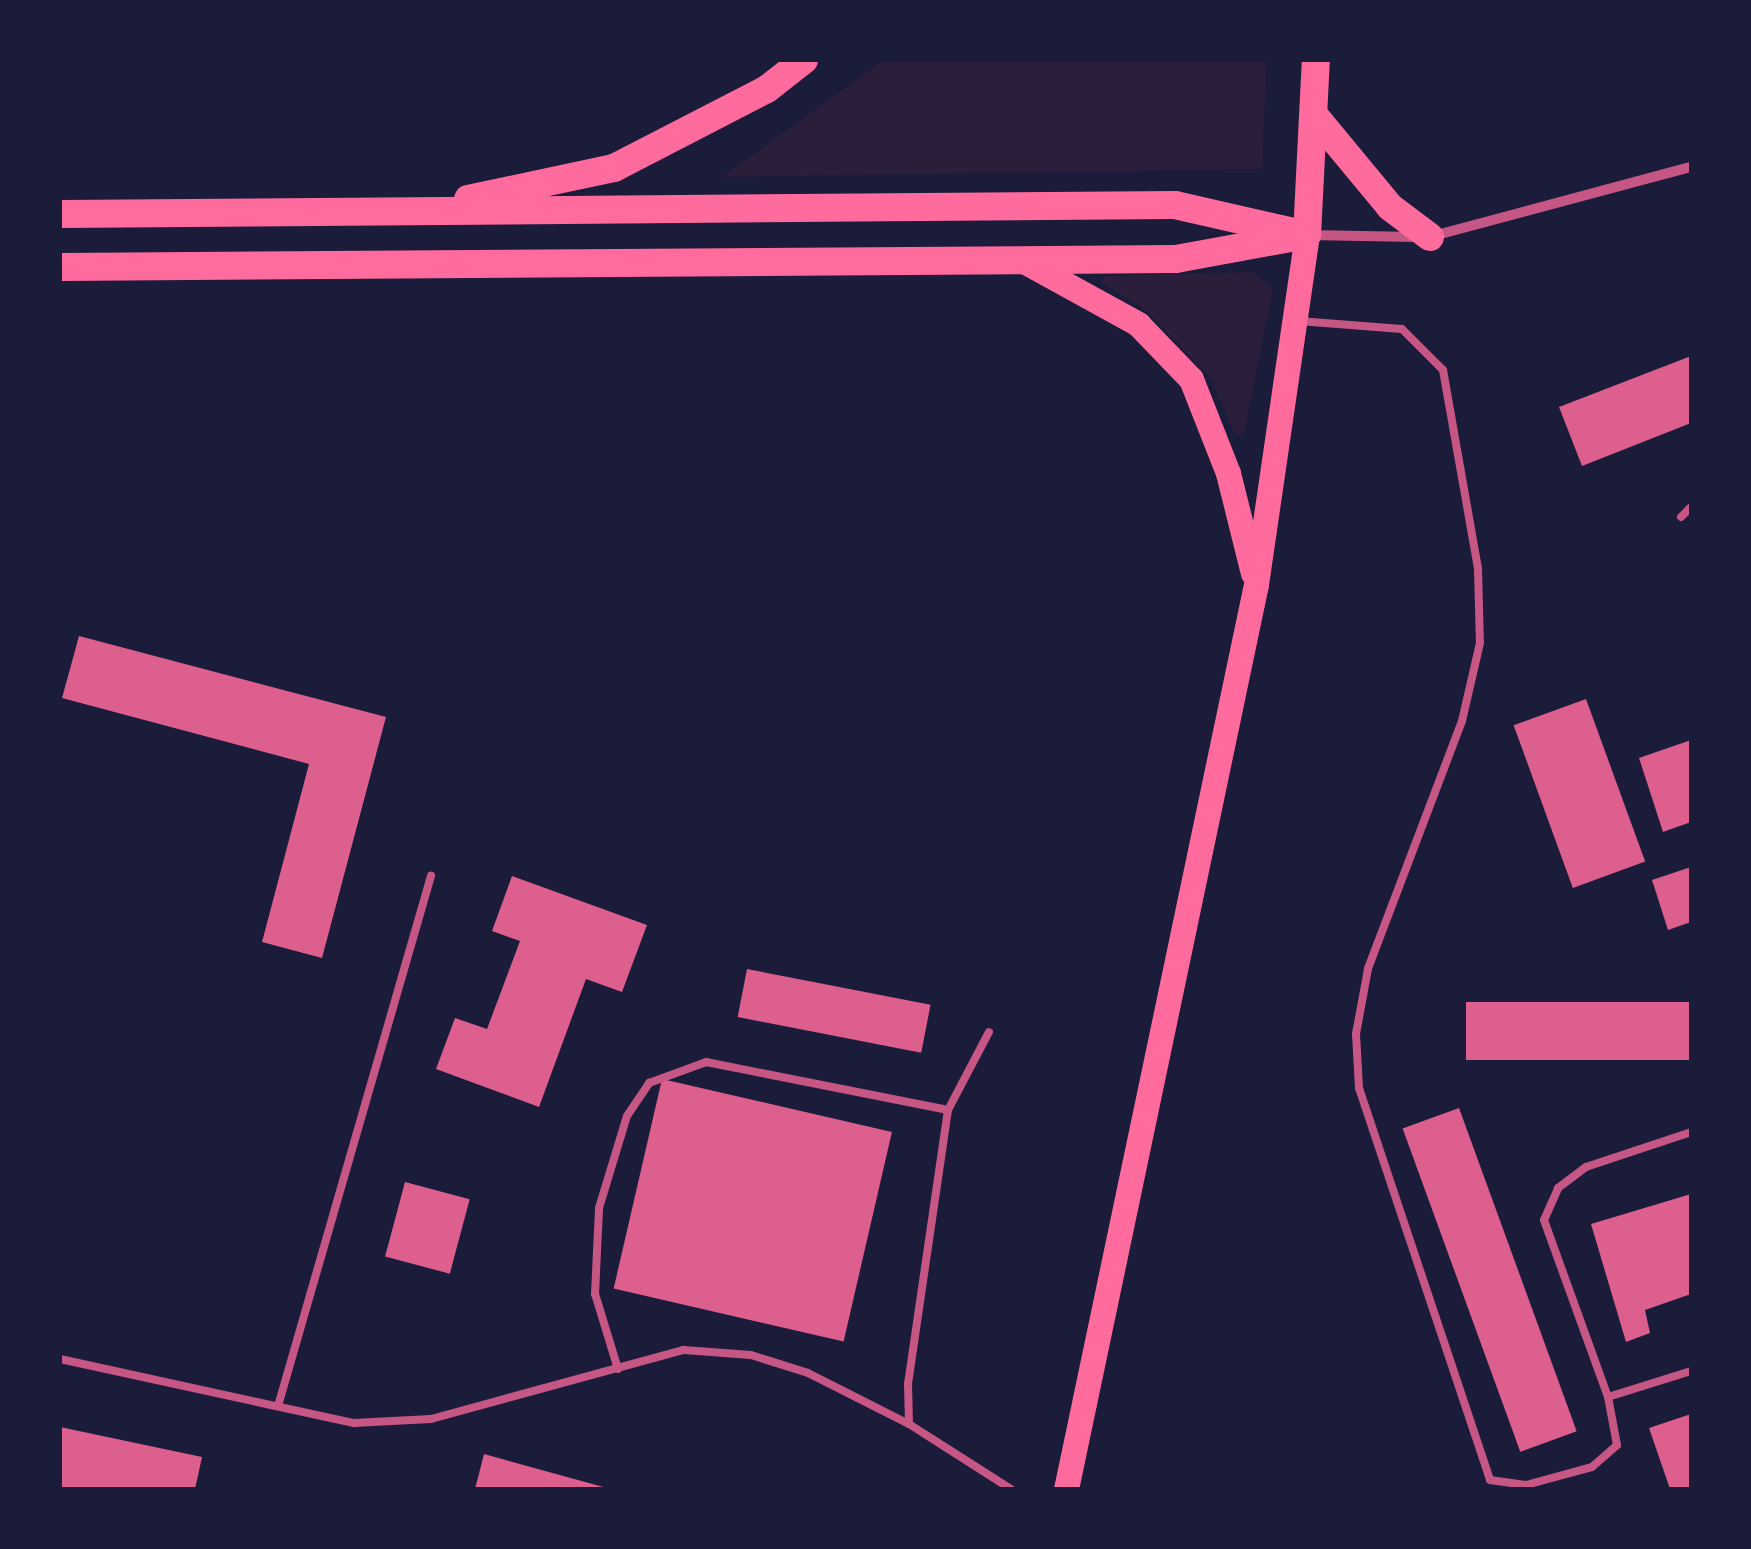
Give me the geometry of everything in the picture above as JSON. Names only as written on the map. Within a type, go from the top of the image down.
[{"type":"highway","points":[[412,212],[614,168],[767,89],[804,60]]},
{"type":"highway","points":[[1307,235],[1316,60]]},
{"type":"highway","points":[[1314,115],[1377,192],[1430,237]]},
{"type":"highway","points":[[60,214],[1176,206],[1307,235]]},
{"type":"highway","points":[[60,267],[1176,259],[1307,235]]},
{"type":"main road","points":[[1066,1489],[1256,584],[1307,235]]},
{"type":"main road","points":[[1020,259],[1138,324],[1192,379],[1228,473],[1256,584]]},
{"type":"street","points":[[1307,235],[1430,237],[1691,166]]},
{"type":"lane","points":[[1299,60],[1316,60]]},
{"type":"lane","points":[[1294,321],[1402,328],[1443,370],[1478,568],[1480,643],[1466,702],[1368,969],[1356,1034],[1359,1088],[1490,1480],[1526,1485],[1592,1467],[1616,1445],[1608,1397],[1544,1220],[1558,1188],[1586,1167],[1691,1132]]},
{"type":"lane","points":[[1681,517],[1691,507]]},
{"type":"lane","points":[[278,1406],[431,876]]},
{"type":"lane","points":[[909,1424],[908,1384],[948,1110],[989,1032]]},
{"type":"lane","points":[[618,1369],[595,1294],[599,1208],[627,1116],[649,1083],[706,1062],[948,1110]]},
{"type":"lane","points":[[60,1359],[354,1424],[432,1420],[684,1350],[751,1355],[808,1373],[909,1424],[1011,1489]]},
{"type":"lane","points":[[1608,1397],[1691,1371]]},
{"type":"shaded area","points":[[884,60],[1267,60],[1262,169],[722,177]]},
{"type":"shaded area","points":[[1252,272],[1273,288],[1244,433],[1236,436],[1210,378],[1147,311],[1102,283],[1105,276]]},
{"type":"building","points":[[1691,356],[1691,423],[1582,466],[1559,407]]},
{"type":"building","points":[[79,636],[386,717],[322,958],[262,942],[309,764],[62,698]]},
{"type":"building","points":[[1586,699],[1645,862],[1573,888],[1514,725]]},
{"type":"building","points":[[1691,740],[1691,822],[1663,832],[1639,758]]},
{"type":"building","points":[[1691,867],[1691,922],[1668,930],[1652,880]]},
{"type":"building","points":[[512,876],[647,925],[622,992],[586,979],[539,1107],[436,1069],[455,1018],[487,1029],[520,941],[492,931]]},
{"type":"building","points":[[747,969],[931,1005],[921,1053],[738,1017]]},
{"type":"building","points":[[1466,1002],[1691,1002],[1691,1060],[1466,1060]]},
{"type":"building","points":[[662,1079],[892,1132],[844,1342],[614,1288]]},
{"type":"building","points":[[1459,1108],[1577,1431],[1520,1452],[1403,1129]]},
{"type":"building","points":[[405,1182],[470,1199],[450,1274],[385,1256]]},
{"type":"building","points":[[1691,1194],[1691,1294],[1645,1310],[1650,1333],[1626,1342],[1591,1224]]},
{"type":"building","points":[[1691,1414],[1691,1489],[1670,1489],[1649,1428]]},
{"type":"building","points":[[60,1427],[202,1457],[195,1489],[60,1489]]},
{"type":"building","points":[[484,1454],[607,1488],[607,1489],[475,1489]]}]
